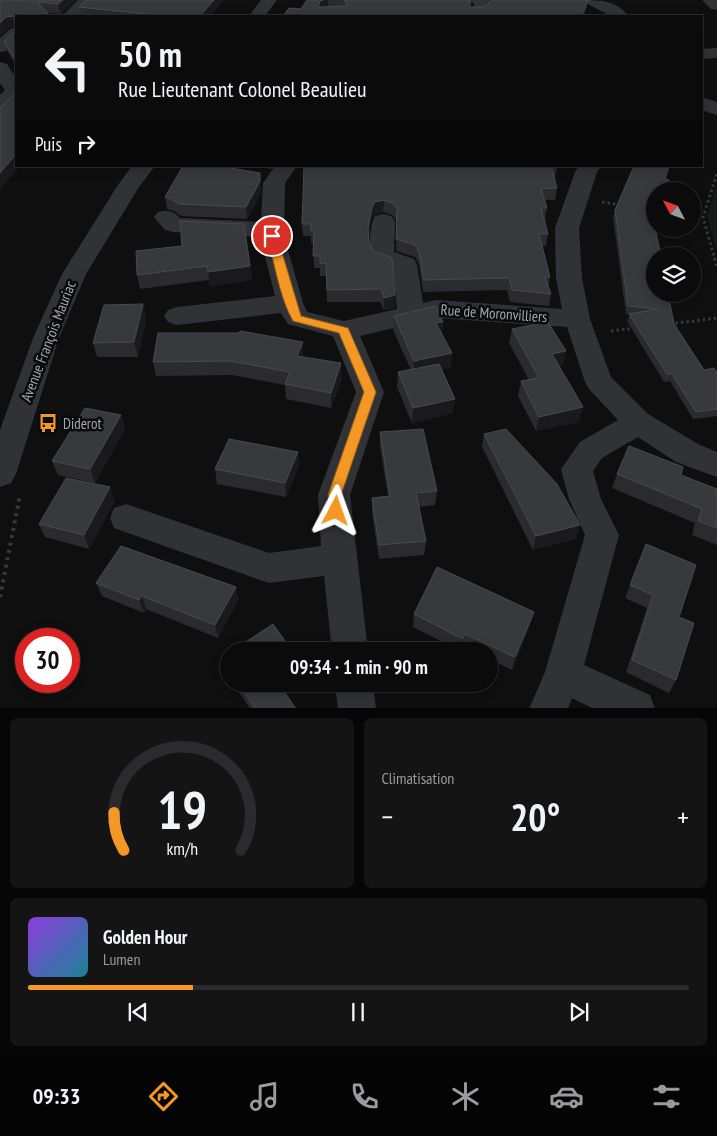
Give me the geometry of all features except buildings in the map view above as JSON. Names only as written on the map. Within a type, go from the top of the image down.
[{"type":"street","points":[[71,15],[88,0]]},
{"type":"street","points":[[258,15],[269,0]]},
{"type":"street","points":[[478,15],[483,4],[479,0]]},
{"type":"street","points":[[592,0],[619,15]]},
{"type":"street","points":[[710,0],[717,5]]},
{"type":"street","points":[[0,47],[14,26]]},
{"type":"street","points":[[703,54],[717,53]]},
{"type":"street","points":[[0,68],[15,91],[0,106]]},
{"type":"street","points":[[703,104],[717,109]]},
{"type":"street","name":"Avenue François Mauriac","points":[[0,474],[46,338],[74,274],[129,186],[143,167]]},
{"type":"street","points":[[589,167],[568,228],[569,278],[580,327],[599,382],[638,422],[687,453],[717,464]]},
{"type":"street","points":[[271,173],[274,183],[272,236],[290,303],[297,318],[344,330],[370,392],[334,495],[339,560],[349,642]]},
{"type":"street","points":[[166,217],[173,225],[273,230]]},
{"type":"street","points":[[383,221],[382,256],[405,265],[411,315]]},
{"type":"street","points":[[177,316],[290,303]]},
{"type":"street","name":"Rue de Moronvilliers","points":[[344,330],[436,309],[580,327]]},
{"type":"street","points":[[548,708],[563,674],[602,535],[585,499],[577,469],[591,450],[638,422]]},
{"type":"street","points":[[126,518],[269,568],[339,560]]},
{"type":"street","points":[[563,674],[636,708]]},
{"type":"street","points":[[355,692],[357,708]]},
{"type":"path","points":[[717,174],[703,217],[717,267]]},
{"type":"path","points":[[577,198],[626,206]]},
{"type":"path","points":[[669,324],[717,318]]},
{"type":"path","points":[[580,327],[640,328]]},
{"type":"path","points":[[0,597],[22,489]]},
{"type":"shaded area","points":[[717,183],[717,253],[707,216]]},
{"type":"place","name":"Diderot","points":[[48,423]]},
{"type":"route","points":[[272,236],[290,303],[297,318],[344,330],[370,392],[334,495],[336,511]]}]
